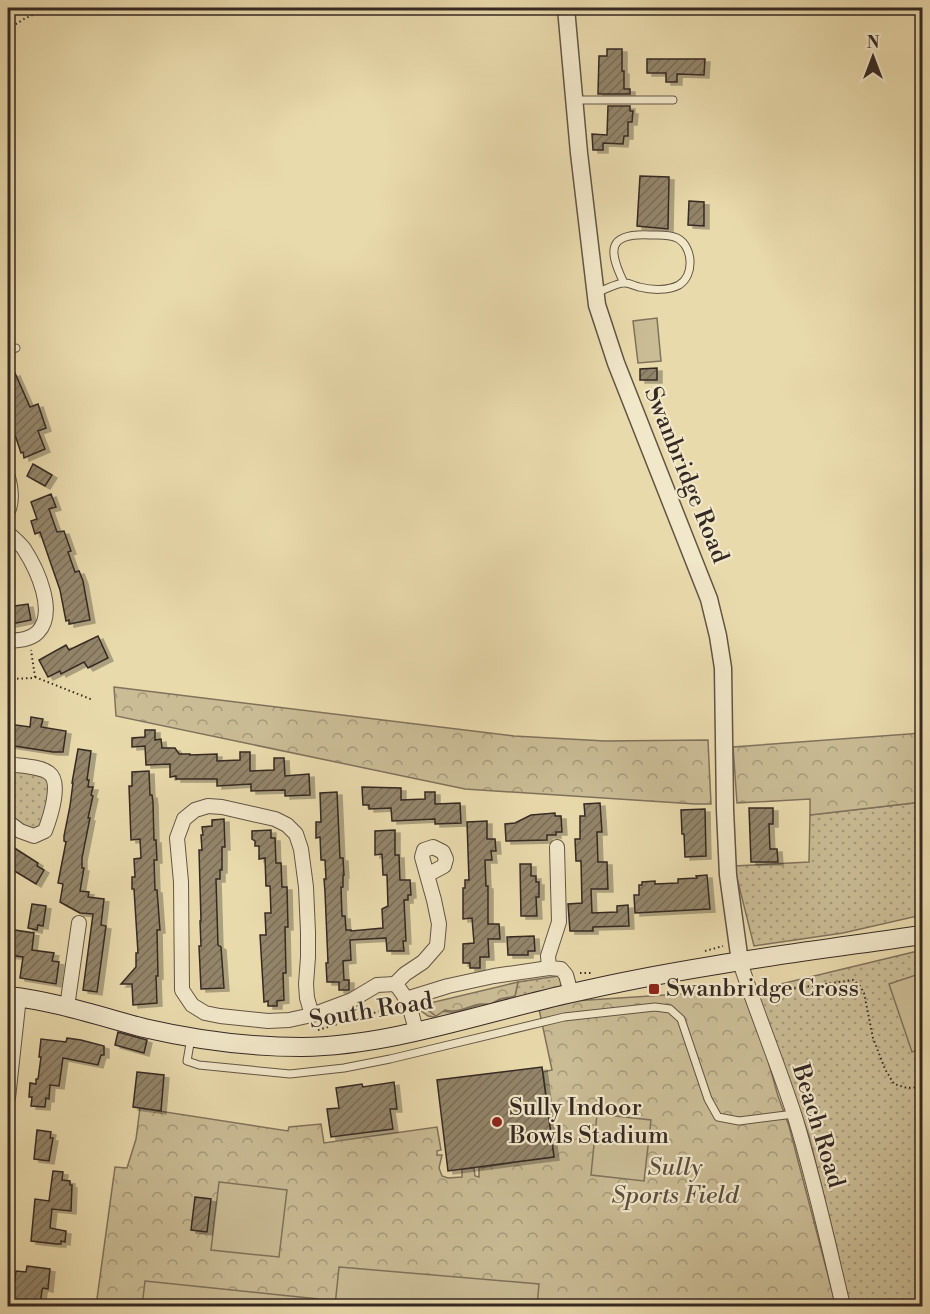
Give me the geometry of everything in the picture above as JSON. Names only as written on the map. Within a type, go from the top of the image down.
[{"type":"main road","name":"South Road","points":[[13,996],[191,1038],[259,1047],[304,1047],[346,1044],[416,1031],[638,978],[922,934]]},
{"type":"street","name":"Swanbridge Road","points":[[566,8],[579,153],[597,305],[616,363],[709,599],[718,636],[723,668],[728,875],[740,962]]},
{"type":"street","points":[[8,477],[12,489],[8,511]]},
{"type":"street","points":[[8,533],[24,548],[37,572],[46,601],[44,623],[37,633],[29,638],[8,641]]},
{"type":"street","points":[[8,764],[41,769],[50,773],[56,782],[51,817],[45,831],[34,836],[20,831],[8,822]]},
{"type":"street","points":[[312,1015],[306,984],[308,932],[306,887],[301,849],[296,834],[287,825],[274,819],[222,807],[208,806],[195,810],[184,819],[177,838],[181,882],[182,990],[192,1005],[213,1015],[268,1021],[289,1020],[312,1015],[352,1000],[377,986],[395,984],[423,962],[437,946],[439,924],[427,875]]},
{"type":"street","points":[[549,968],[549,956],[559,922],[557,847]]},
{"type":"street","points":[[67,1007],[79,923]]},
{"type":"street","name":"Beach Road","points":[[740,962],[794,1114],[814,1181],[843,1306]]},
{"type":"street","points":[[406,999],[448,986],[494,976],[549,968],[561,969],[566,975],[571,993]]},
{"type":"street","points":[[395,984],[402,990],[416,1031]]},
{"type":"street","points":[[8,1098],[13,996]]},
{"type":"lane","points":[[574,100],[673,100]]},
{"type":"lane","points":[[595,293],[624,283],[652,289],[666,289],[679,285],[687,277],[690,267],[689,253],[678,238],[638,234],[627,236],[618,242],[613,256],[624,283]]},
{"type":"lane","points":[[8,351],[16,348]]},
{"type":"lane","points":[[191,1038],[187,1061],[199,1065],[290,1074],[344,1068],[379,1061],[564,1017],[655,1007],[670,1009],[681,1020],[708,1099],[717,1117],[739,1121],[794,1114]]},
{"type":"path","points":[[8,29],[47,8]]},
{"type":"path","points":[[29,638],[36,677]]},
{"type":"path","points":[[8,679],[36,677],[93,700]]},
{"type":"path","points":[[751,995],[853,980],[864,993],[873,1038],[885,1070],[894,1084],[907,1088],[922,1087]]},
{"type":"path","points":[[906,1306],[922,1299]]},
{"type":"green space","points":[[657,318],[661,361],[638,363],[633,321]]},
{"type":"green space","points":[[114,687],[514,736],[605,741],[708,740],[711,804],[465,789],[116,716]]},
{"type":"green space","points":[[922,733],[922,802],[810,815],[810,799],[737,803],[733,747]]},
{"type":"green space","points":[[8,769],[40,774],[50,780],[45,822],[34,831],[8,817]]},
{"type":"green space","points":[[922,802],[922,915],[843,933],[754,946],[734,866],[809,862],[810,815]]},
{"type":"green space","points":[[922,950],[922,1303],[915,1306],[849,1306],[809,1136],[756,990]]},
{"type":"green space","points":[[922,973],[922,1048],[912,1052],[889,984]]},
{"type":"green space","points":[[558,976],[562,983],[559,988],[439,1018],[428,1016],[420,1010],[419,1005],[426,1004],[428,1010],[453,1012],[477,1005],[489,1005],[500,999],[515,996],[518,982]]},
{"type":"green space","points":[[518,982],[515,996],[500,999],[489,1005],[479,1004],[457,1011],[445,1010],[436,1016],[428,1010],[426,1004]]},
{"type":"green space","name":"Sully Sports Field","points":[[742,990],[765,1050],[789,1126],[836,1306],[96,1306],[115,1167],[127,1168],[136,1139],[140,1108],[288,1131],[289,1127],[321,1124],[324,1143],[437,1127],[441,1150],[437,1151],[437,1155],[442,1155],[439,1168],[442,1176],[462,1177],[462,1169],[474,1168],[475,1176],[479,1177],[479,1168],[554,1156],[543,1072],[552,1070],[539,1009],[573,1001]]},
{"type":"green space","points":[[597,1114],[651,1120],[644,1181],[591,1175]]},
{"type":"green space","points":[[219,1182],[287,1190],[279,1257],[211,1250]]},
{"type":"green space","points":[[339,1267],[539,1284],[537,1306],[335,1306]]},
{"type":"green space","points":[[145,1281],[318,1299],[317,1306],[142,1306]]},
{"type":"building","points":[[607,49],[622,49],[624,89],[630,89],[630,94],[598,94],[599,56],[607,56]]},
{"type":"building","points":[[647,59],[705,59],[704,75],[677,74],[677,82],[666,82],[666,73],[647,73]]},
{"type":"building","points":[[608,106],[630,106],[630,111],[633,111],[632,122],[628,122],[628,136],[624,136],[623,144],[603,143],[603,150],[593,150],[592,134],[607,135]]},
{"type":"building","points":[[640,176],[669,177],[668,229],[637,226]]},
{"type":"building","points":[[689,201],[704,202],[704,226],[688,225]]},
{"type":"building","points":[[657,368],[657,380],[640,380],[640,369]]},
{"type":"building","points":[[15,373],[30,407],[38,404],[46,428],[38,431],[45,449],[24,458],[8,421],[8,375]]},
{"type":"building","points":[[33,464],[52,475],[45,486],[27,476]]},
{"type":"building","points":[[51,494],[56,507],[49,509],[57,532],[64,531],[75,572],[79,571],[83,581],[90,620],[69,624],[69,620],[66,621],[60,590],[40,532],[35,534],[31,521],[37,519],[31,502]]},
{"type":"building","points":[[28,604],[31,620],[11,624],[8,607]]},
{"type":"building","points":[[98,636],[108,658],[88,668],[84,662],[61,674],[60,671],[48,677],[39,660],[66,645],[69,650]]},
{"type":"building","points":[[31,717],[43,719],[41,727],[66,731],[63,752],[8,745],[9,724],[30,727]]},
{"type":"building","points":[[145,730],[155,730],[155,740],[161,739],[162,748],[175,748],[179,754],[217,754],[217,761],[240,760],[240,752],[250,752],[250,771],[274,770],[274,758],[284,758],[285,776],[309,774],[310,795],[285,796],[285,790],[251,791],[251,784],[217,786],[217,779],[170,777],[170,764],[146,765],[145,746],[132,747],[132,738],[145,737]]},
{"type":"building","points":[[78,749],[91,751],[87,780],[89,780],[88,787],[93,787],[82,858],[82,868],[84,868],[80,891],[89,892],[88,897],[104,899],[101,925],[106,926],[97,992],[83,990],[93,914],[80,913],[60,902],[63,884],[58,883],[66,842],[64,836]]},
{"type":"building","points":[[149,771],[154,840],[156,840],[155,890],[157,890],[160,930],[157,930],[157,1003],[133,1005],[132,984],[121,984],[136,967],[136,953],[138,953],[132,877],[135,877],[134,859],[141,858],[140,839],[131,840],[129,786],[132,786],[132,772]]},
{"type":"building","points":[[362,787],[401,788],[401,800],[425,799],[425,792],[435,792],[435,804],[460,803],[461,823],[435,824],[435,819],[392,821],[391,808],[369,809],[369,805],[363,805]]},
{"type":"building","points":[[337,792],[340,858],[343,858],[344,875],[343,887],[341,887],[342,916],[345,916],[346,930],[383,928],[382,909],[388,906],[387,875],[383,875],[382,854],[375,855],[375,831],[395,830],[395,855],[399,855],[400,880],[410,880],[411,895],[408,895],[408,900],[404,900],[406,941],[403,941],[404,951],[387,951],[386,938],[350,940],[351,960],[343,961],[344,980],[349,980],[349,990],[339,990],[339,982],[327,982],[325,860],[321,860],[320,837],[316,838],[316,822],[321,822],[320,793]]},
{"type":"building","points":[[600,803],[602,832],[597,832],[598,862],[607,862],[608,889],[591,889],[592,913],[617,912],[617,906],[628,905],[629,926],[593,927],[593,931],[570,931],[568,904],[582,903],[581,861],[576,861],[575,839],[580,839],[580,816],[585,816],[584,804]]},
{"type":"building","points":[[749,808],[773,808],[773,824],[769,824],[770,849],[777,849],[778,862],[751,862]]},
{"type":"building","points":[[705,809],[706,856],[685,857],[681,810]]},
{"type":"building","points":[[555,813],[555,816],[561,816],[562,832],[547,835],[547,840],[506,841],[505,824],[515,823],[531,815]]},
{"type":"building","points":[[224,819],[225,847],[222,847],[222,870],[220,870],[220,879],[216,879],[218,945],[221,947],[224,988],[201,989],[199,850],[202,850],[202,827],[212,826],[212,820]]},
{"type":"building","points":[[487,821],[487,839],[495,839],[496,851],[491,851],[492,860],[485,860],[488,924],[499,924],[500,939],[488,939],[489,957],[480,957],[480,968],[470,968],[470,963],[463,963],[463,944],[474,943],[472,918],[463,919],[463,888],[465,888],[465,880],[469,880],[467,822]]},
{"type":"building","points":[[271,830],[271,838],[275,838],[276,863],[281,863],[282,887],[287,887],[288,927],[285,927],[284,1000],[277,1001],[277,1006],[268,1006],[268,1001],[264,1002],[260,935],[266,935],[265,913],[271,913],[270,886],[266,886],[265,858],[259,859],[259,846],[255,846],[255,841],[252,839],[252,831]]},
{"type":"building","points":[[8,844],[38,863],[37,866],[44,870],[36,884],[8,867]]},
{"type":"building","points":[[520,864],[531,864],[531,876],[536,876],[536,882],[539,882],[539,897],[536,897],[537,916],[521,916]]},
{"type":"building","points":[[707,875],[710,909],[635,913],[634,895],[639,895],[639,885],[642,885],[642,882],[678,883],[678,879]]},
{"type":"building","points":[[32,904],[46,906],[43,926],[38,925],[37,930],[28,928]]},
{"type":"building","points":[[8,929],[34,933],[32,950],[54,953],[52,961],[59,962],[56,984],[20,978],[23,957],[8,955]]},
{"type":"building","points":[[534,936],[535,951],[528,951],[528,955],[508,955],[507,937]]},
{"type":"building","points":[[118,1032],[147,1040],[144,1053],[115,1045]]},
{"type":"building","points":[[67,1038],[104,1046],[104,1055],[101,1055],[98,1065],[63,1058],[59,1086],[50,1085],[49,1099],[46,1098],[45,1107],[31,1106],[30,1083],[36,1084],[36,1079],[38,1079],[41,1039],[66,1042]]},
{"type":"building","points":[[542,1067],[554,1157],[448,1171],[437,1080]]},
{"type":"building","points":[[137,1072],[164,1075],[161,1111],[133,1107]]},
{"type":"building","points":[[394,1082],[397,1109],[390,1109],[393,1129],[331,1137],[327,1109],[339,1108],[336,1088]]},
{"type":"building","points":[[37,1130],[51,1132],[50,1138],[53,1138],[49,1161],[34,1159]]},
{"type":"building","points":[[53,1171],[63,1172],[62,1180],[70,1181],[72,1185],[71,1211],[52,1209],[50,1228],[66,1231],[65,1242],[61,1241],[61,1244],[31,1241],[35,1199],[49,1201]]},
{"type":"building","points":[[195,1197],[211,1199],[207,1232],[191,1230]]},
{"type":"building","points":[[27,1266],[50,1269],[48,1289],[43,1288],[42,1290],[40,1306],[8,1306],[8,1292],[13,1293],[16,1271],[26,1272]]},
{"type":"place","name":"Swanbridge Cross","points":[[654,989]]},
{"type":"place","name":"Sully Indoor Bowls Stadium","points":[[497,1122]]}]
